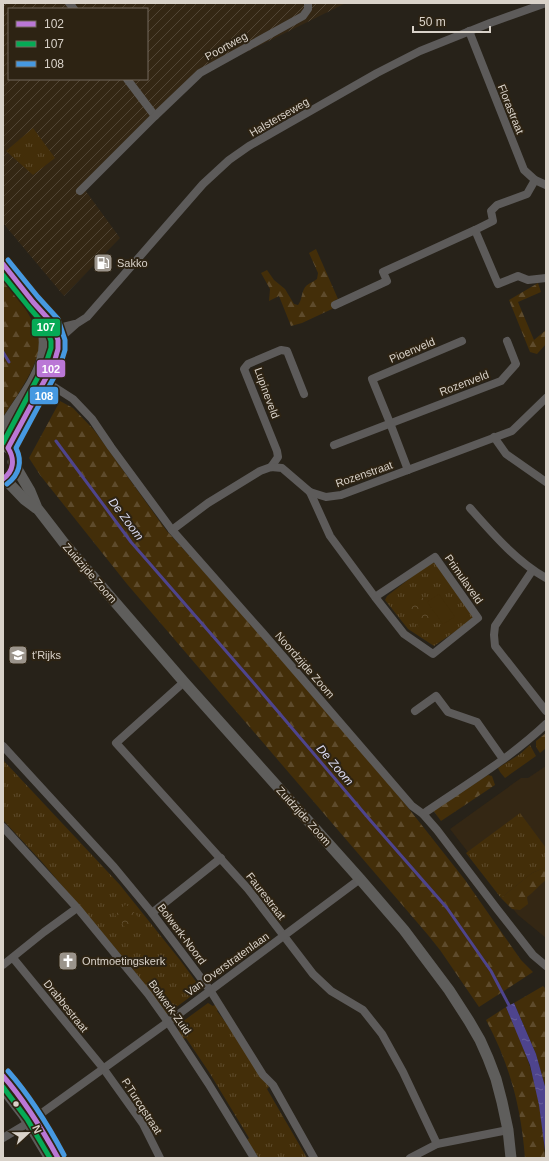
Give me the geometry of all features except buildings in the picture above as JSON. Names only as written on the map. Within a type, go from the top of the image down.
[{"type":"main road","points":[[3,264],[46,316],[56,336],[58,349],[54,363],[45,381],[6,446]]},
{"type":"main road","points":[[3,428],[39,370],[44,355],[45,344],[41,319],[33,302]]},
{"type":"main road","name":"Zuidzijde Zoom","points":[[6,446],[12,454],[13,462],[30,491],[37,508],[64,543],[184,682],[404,930],[449,990],[480,1040],[496,1079],[508,1130],[511,1158]]},
{"type":"main road","points":[[4,479],[10,473],[13,462]]},
{"type":"main road","name":"Zuidzijde Zoom","points":[[4,479],[24,499],[37,508]]},
{"type":"street","name":"Poortweg","points":[[80,191],[200,73],[303,16],[308,9],[308,3]]},
{"type":"street","name":"Halsterseweg","points":[[45,344],[49,336],[56,336],[88,317],[204,184],[229,160],[249,146],[377,73],[420,51],[469,31],[546,3]]},
{"type":"street","name":"Florastraat","points":[[469,31],[524,170],[535,180],[546,185]]},
{"type":"street","points":[[128,80],[155,116]]},
{"type":"street","points":[[335,305],[386,281],[383,272],[493,221],[491,211],[497,205],[527,194],[535,180]]},
{"type":"street","points":[[475,230],[498,284],[518,276],[525,280],[546,278]]},
{"type":"street","name":"Pioenveld","points":[[390,423],[372,379],[462,341]]},
{"type":"street","name":"Rozenveld","points":[[390,423],[501,380],[516,364],[508,341]]},
{"type":"street","name":"Lupineveld","points":[[271,467],[278,457],[278,451],[244,369],[248,364],[281,350],[287,351],[304,394]]},
{"type":"street","name":"Noordzijde Zoom","points":[[45,381],[73,399],[92,420],[172,530],[412,806],[423,814],[437,830],[529,949],[546,966]]},
{"type":"street","name":"Rozenstraat","points":[[271,467],[282,468],[310,492],[326,497],[341,495],[512,431],[546,398]]},
{"type":"street","points":[[334,445],[390,423],[408,470]]},
{"type":"street","points":[[494,437],[506,454],[546,482]]},
{"type":"street","points":[[172,530],[208,503],[260,471],[271,467]]},
{"type":"street","name":"Primulaveld","points":[[310,492],[330,536],[375,597],[404,634],[433,654],[478,618],[435,556],[375,597]]},
{"type":"street","points":[[470,508],[504,546],[532,570],[546,578]]},
{"type":"street","points":[[532,570],[494,626],[495,646],[546,711]]},
{"type":"street","name":"Faurestraat","points":[[184,682],[116,743],[248,889],[313,974],[331,991],[363,1010],[382,1034],[403,1072],[437,1144]]},
{"type":"street","points":[[415,711],[436,696],[448,712],[478,722],[503,759]]},
{"type":"street","points":[[423,814],[531,739],[546,724]]},
{"type":"street","name":"Bolwerk-Noord","points":[[3,746],[114,867],[152,913],[210,990],[263,1075],[273,1086],[314,1158]]},
{"type":"street","name":"Bolwerk-Zuid","points":[[3,827],[77,908],[148,994],[208,1083],[252,1157]]},
{"type":"street","points":[[152,913],[221,858]]},
{"type":"street","name":"Van Overstratenlaan","points":[[3,1138],[32,1120],[168,1022],[360,879]]},
{"type":"street","points":[[3,965],[77,908]]},
{"type":"street","name":"Drabbestraat","points":[[13,958],[103,1068]]},
{"type":"street","name":"P.Turcqstraat","points":[[103,1068],[142,1124],[160,1158]]},
{"type":"street","points":[[3,1076],[21,1098],[49,1158]]},
{"type":"street","points":[[3,1089],[32,1120],[58,1158]]},
{"type":"street","points":[[410,1158],[437,1144],[508,1130]]},
{"type":"shaded area","points":[[3,3],[346,3],[187,81],[85,190],[120,238],[64,296],[3,223]]},
{"type":"shaded area","points":[[546,766],[546,938],[518,915],[450,829],[521,778],[528,778]]},
{"type":"green space","points":[[33,128],[55,158],[33,175],[6,151]]},
{"type":"green space","points":[[316,249],[338,299],[335,300],[332,309],[302,323],[291,326],[279,296],[269,301],[270,289],[261,273],[267,270],[274,280],[285,289],[294,304],[298,305],[305,287],[317,279],[318,273],[309,253]]},
{"type":"green space","points":[[3,276],[24,306],[33,323],[39,340],[39,348],[37,358],[27,380],[3,417]]},
{"type":"green space","points":[[538,283],[541,292],[518,302],[534,340],[546,330],[546,344],[537,354],[530,352],[509,300]]},
{"type":"green space","points":[[60,401],[73,408],[94,430],[166,530],[252,625],[387,781],[465,880],[521,960],[533,972],[479,1007],[428,935],[127,584],[40,475],[29,458]]},
{"type":"green space","points":[[431,562],[435,563],[475,618],[434,646],[408,629],[385,600],[387,596]]},
{"type":"green space","points":[[419,593],[437,616],[420,628],[402,606]]},
{"type":"green space","points":[[439,594],[455,617],[443,624],[427,602]]},
{"type":"green space","points":[[546,733],[546,748],[540,753],[536,747],[536,741]]},
{"type":"green space","points":[[530,745],[536,756],[505,778],[498,768],[520,754]]},
{"type":"green space","points":[[3,760],[120,885],[200,987],[190,997],[167,1014],[132,968],[42,862],[3,820]]},
{"type":"green space","points":[[488,775],[492,776],[495,785],[441,821],[433,810]]},
{"type":"green space","points":[[520,813],[546,848],[546,867],[532,873],[501,898],[466,853]]},
{"type":"green space","points":[[546,867],[546,880],[527,897],[528,904],[520,910],[512,909],[501,898],[532,873]]},
{"type":"green space","points":[[126,904],[142,921],[129,932],[115,915]]},
{"type":"green space","points":[[543,986],[546,989],[546,1090],[536,1054],[514,1003]]},
{"type":"green space","points":[[208,1003],[213,1006],[216,1004],[219,1009],[217,1011],[226,1023],[228,1022],[269,1087],[267,1089],[307,1158],[259,1158],[247,1140],[249,1138],[209,1072],[186,1038],[183,1039],[178,1031],[182,1022]]},
{"type":"green space","points":[[506,1007],[524,1050],[532,1075],[540,1111],[545,1158],[525,1158],[521,1121],[513,1087],[502,1053],[486,1020]]},
{"type":"water","points":[[514,1003],[536,1054],[546,1090],[546,1158],[539,1105],[530,1065],[506,1007]]},
{"type":"waterway","name":"De Zoom","points":[[3,352],[9,362]]},
{"type":"waterway","name":"De Zoom","points":[[56,441],[131,542],[447,908],[491,971],[511,1009]]},
{"type":"transit line","name":"108","points":[[7,484],[14,477],[19,468],[19,458],[16,448],[60,366],[65,350],[65,340],[58,319],[8,260]]},
{"type":"transit line","name":"102","points":[[3,264],[52,323],[58,340],[58,349],[54,363],[8,448],[12,456],[12,465],[7,476],[3,479]]},
{"type":"transit line","name":"107","points":[[3,275],[46,327],[51,341],[51,348],[47,360],[3,443]]},
{"type":"transit line","name":"108","points":[[8,1071],[39,1112],[64,1155]]},
{"type":"transit line","name":"102","points":[[3,1076],[19,1095],[46,1136],[58,1158]]},
{"type":"transit line","name":"107","points":[[3,1087],[27,1119],[50,1158]]},
{"type":"place","name":"Sakko","points":[[103,263]]},
{"type":"place","name":"t'Rijks","points":[[18,655]]},
{"type":"place","name":"Ontmoetingskerk","points":[[68,961]]}]
